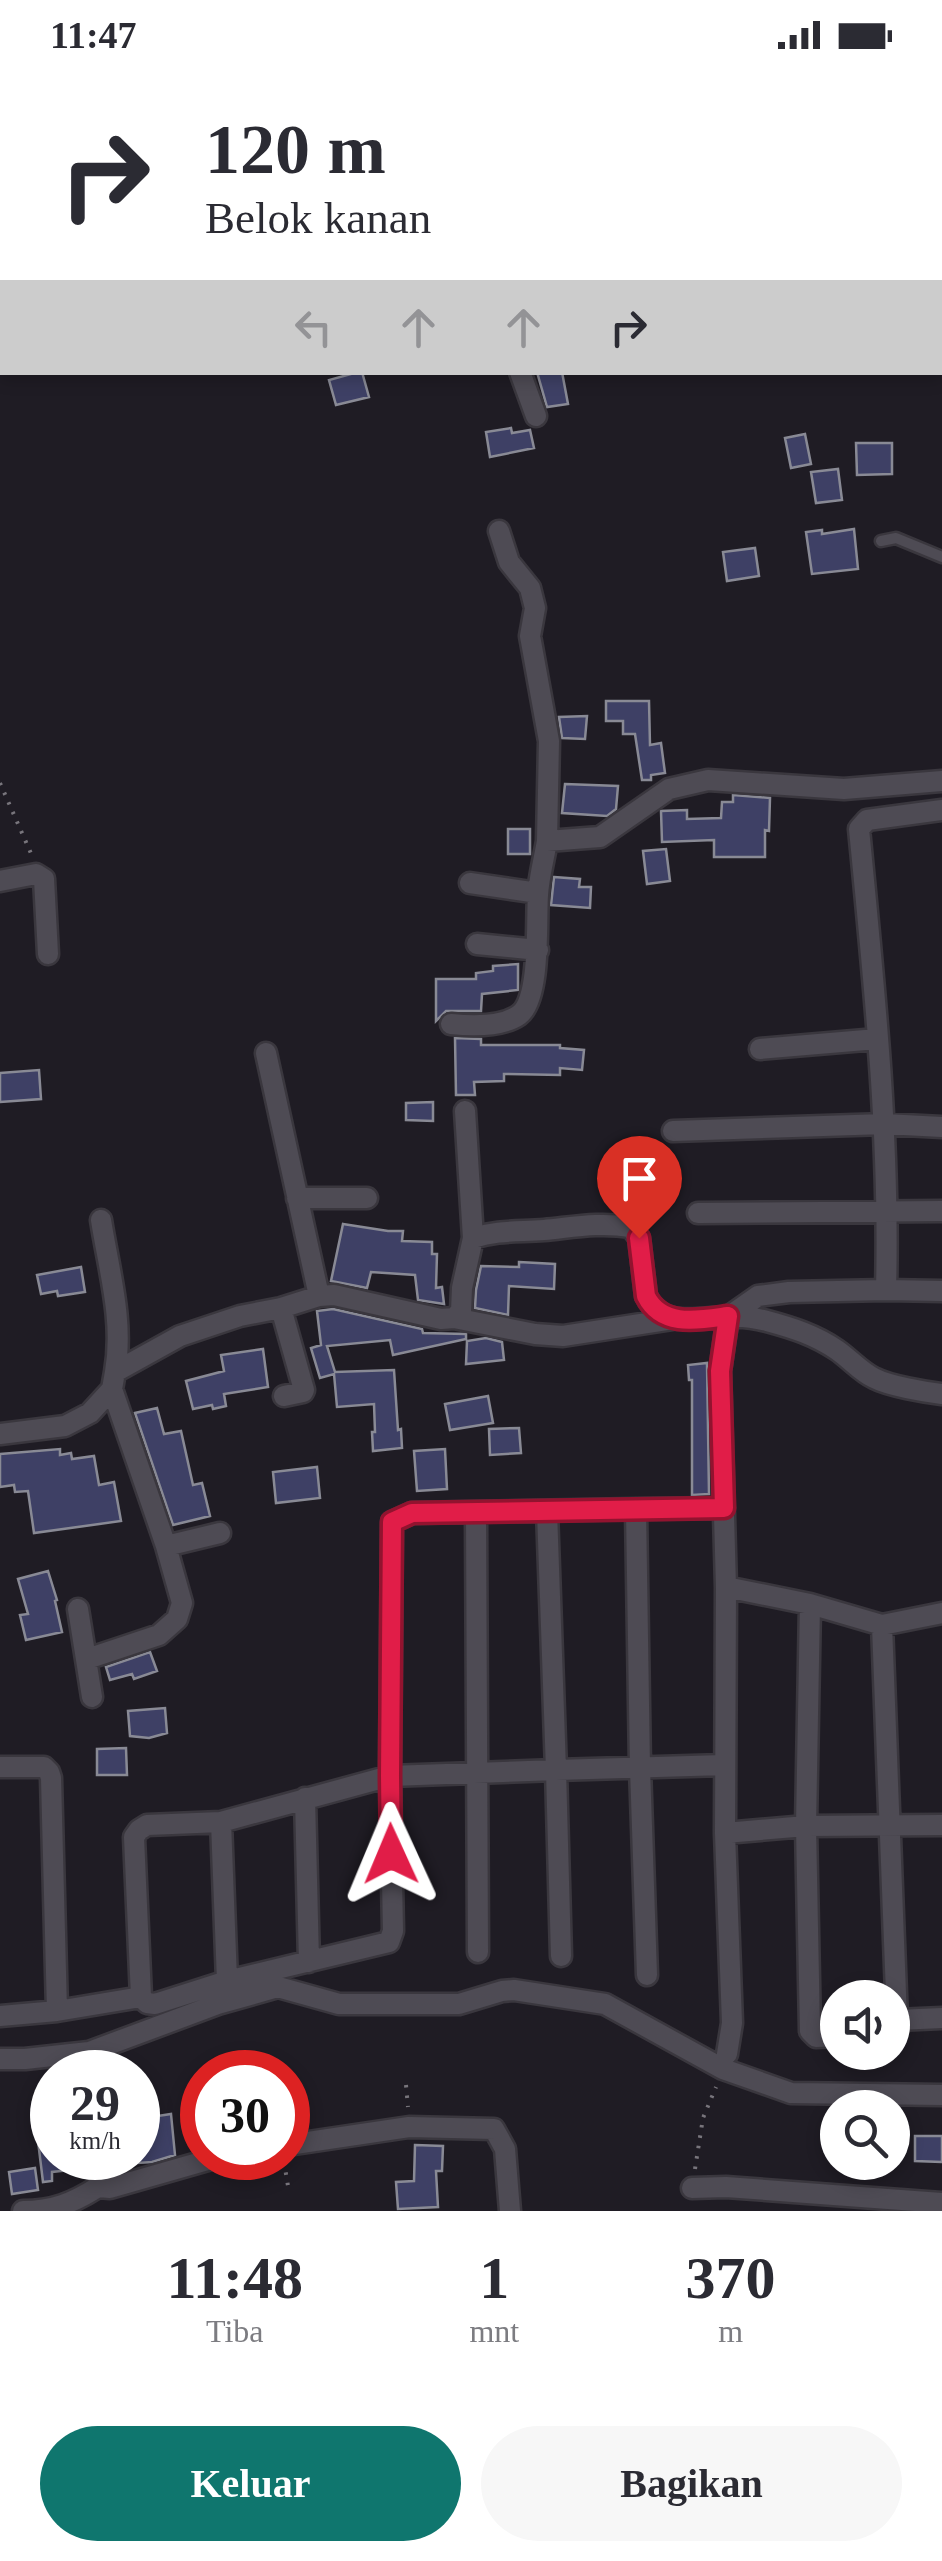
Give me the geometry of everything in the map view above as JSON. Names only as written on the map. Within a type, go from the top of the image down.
[{"type":"street","points":[[521,375],[536,416]]},
{"type":"street","points":[[451,1024],[478,1027],[518,1016],[528,1004],[538,950],[538,893],[547,842],[549,741],[530,636],[534,608],[530,588],[510,562],[500,531]]},
{"type":"street","points":[[547,842],[600,837],[670,789],[708,780],[844,789],[942,781]]},
{"type":"street","points":[[886,1290],[885,1124],[860,829],[867,820],[942,810]]},
{"type":"street","points":[[0,881],[40,876],[44,879],[48,954]]},
{"type":"street","points":[[470,883],[538,893]]},
{"type":"street","points":[[477,944],[538,950]]},
{"type":"street","points":[[760,1050],[876,1039]]},
{"type":"street","points":[[266,1053],[318,1296]]},
{"type":"street","points":[[454,1318],[461,1311],[473,1238],[465,1111]]},
{"type":"street","points":[[673,1130],[885,1124],[942,1127]]},
{"type":"street","points":[[297,1198],[367,1198]]},
{"type":"street","points":[[698,1213],[942,1211]]},
{"type":"street","points":[[86,1659],[160,1635],[178,1619],[182,1603],[114,1381],[120,1348],[119,1324],[101,1220]]},
{"type":"street","points":[[473,1238],[507,1230],[606,1223],[631,1227],[639,1238],[646,1296],[660,1312],[673,1319]]},
{"type":"street","points":[[725,2062],[732,2022],[724,1833],[726,1587],[720,1371],[728,1316],[758,1296],[789,1292],[942,1291]]},
{"type":"street","points":[[0,1434],[65,1426],[90,1413],[114,1381],[180,1336],[318,1296],[563,1336],[673,1319],[761,1319],[806,1332],[875,1379],[942,1394]]},
{"type":"street","points":[[281,1308],[304,1390],[284,1396]]},
{"type":"street","points":[[724,1508],[412,1513],[392,1522],[390,1776],[393,1931],[389,1942],[228,1981],[155,2004],[141,1997],[134,1838],[147,1825],[221,1822],[390,1776],[724,1765]]},
{"type":"street","points":[[636,1509],[646,1976]]},
{"type":"street","points":[[547,1511],[561,1956]]},
{"type":"street","points":[[476,1512],[478,1952]]},
{"type":"street","points":[[166,1546],[220,1534]]},
{"type":"street","points":[[726,1587],[810,1604],[882,1625],[942,1614]]},
{"type":"street","points":[[810,1604],[806,1826],[810,2031],[820,2037]]},
{"type":"street","points":[[78,1609],[92,1697]]},
{"type":"street","points":[[882,1625],[893,1980]]},
{"type":"street","points":[[0,1768],[44,1767],[49,1772],[57,2011]]},
{"type":"street","points":[[305,1798],[310,1962]]},
{"type":"street","points":[[221,1822],[228,1981]]},
{"type":"street","points":[[724,1833],[806,1826],[942,1825]]},
{"type":"street","points":[[118,2050],[218,2004],[278,1987],[339,2004],[460,2004],[502,1990],[514,1990],[604,2004],[791,2093],[942,2095]]},
{"type":"street","points":[[0,2016],[141,1997]]},
{"type":"street","points":[[910,2023],[942,2018]]},
{"type":"street","points":[[0,2059],[30,2059]]},
{"type":"street","points":[[310,2142],[408,2127],[494,2129],[506,2149],[510,2211]]},
{"type":"street","points":[[23,2211],[45,2211],[72,2204],[98,2188],[180,2168]]},
{"type":"street","points":[[98,2188],[99,2180]]},
{"type":"street","points":[[692,2188],[726,2187],[942,2203]]},
{"type":"lane","points":[[880,541],[896,538],[942,556]]},
{"type":"path","points":[[0,782],[40,876]]},
{"type":"path","points":[[692,2188],[703,2118],[725,2062]]},
{"type":"path","points":[[406,2084],[408,2127]]},
{"type":"path","points":[[287,2180],[288,2186]]},
{"type":"building","points":[[363,375],[369,397],[336,405],[329,380]]},
{"type":"building","points":[[538,375],[563,375],[568,404],[547,407]]},
{"type":"building","points":[[511,428],[512,433],[530,430],[534,448],[490,457],[486,432]]},
{"type":"building","points":[[805,434],[811,464],[791,468],[785,438]]},
{"type":"building","points":[[856,443],[892,443],[892,474],[857,475]]},
{"type":"building","points":[[838,469],[842,500],[816,503],[811,472]]},
{"type":"building","points":[[854,529],[858,569],[812,574],[806,532]]},
{"type":"building","points":[[755,548],[759,576],[727,581],[723,552]]},
{"type":"building","points":[[606,701],[649,701],[650,745],[661,743],[665,773],[642,780],[635,734],[623,734],[623,721],[606,721]]},
{"type":"building","points":[[587,716],[585,739],[562,738],[559,717]]},
{"type":"building","points":[[565,784],[618,786],[616,809],[607,816],[562,813]]},
{"type":"building","points":[[733,795],[770,798],[765,857],[714,857],[714,840],[662,842],[661,811],[687,810],[687,819],[721,818],[722,802],[733,802]]},
{"type":"building","points":[[508,829],[530,829],[530,854],[508,854]]},
{"type":"building","points":[[666,849],[670,881],[647,884],[643,851]]},
{"type":"building","points":[[554,877],[580,879],[579,887],[591,887],[590,908],[551,905]]},
{"type":"building","points":[[518,964],[518,990],[482,994],[481,1011],[446,1011],[436,1021],[436,979],[476,979],[476,973],[493,971],[493,966]]},
{"type":"building","points":[[455,1038],[481,1039],[481,1045],[560,1045],[584,1050],[582,1070],[560,1068],[560,1075],[504,1074],[504,1081],[474,1082],[475,1095],[456,1095]]},
{"type":"building","points":[[39,1070],[41,1099],[0,1102],[0,1073]]},
{"type":"building","points":[[433,1102],[433,1121],[406,1120],[406,1103]]},
{"type":"building","points":[[343,1224],[403,1231],[402,1241],[432,1242],[432,1254],[437,1254],[436,1288],[442,1287],[444,1304],[418,1300],[415,1275],[371,1272],[367,1288],[331,1281]]},
{"type":"building","points":[[519,1262],[555,1264],[554,1289],[509,1286],[508,1315],[475,1308],[481,1266],[519,1267]]},
{"type":"building","points":[[81,1267],[85,1292],[41,1294],[37,1275]]},
{"type":"building","points":[[333,1309],[422,1329],[423,1333],[466,1334],[466,1339],[393,1355],[390,1340],[327,1346],[335,1372],[394,1370],[402,1448],[373,1451],[374,1404],[337,1407],[334,1374],[320,1378],[311,1348],[321,1345],[317,1311]]},
{"type":"building","points":[[486,1338],[502,1342],[504,1360],[466,1364],[467,1341]]},
{"type":"building","points":[[263,1349],[268,1387],[224,1394],[226,1406],[193,1409],[186,1381],[224,1371],[221,1355]]},
{"type":"building","points":[[707,1363],[709,1494],[692,1495],[692,1380],[688,1365]]},
{"type":"building","points":[[488,1396],[493,1423],[450,1430],[445,1404]]},
{"type":"building","points":[[157,1408],[164,1434],[181,1431],[193,1485],[202,1483],[210,1516],[173,1525],[135,1413]]},
{"type":"building","points":[[519,1428],[521,1453],[490,1455],[489,1429]]},
{"type":"building","points":[[60,1449],[60,1455],[71,1453],[72,1459],[94,1456],[99,1485],[114,1482],[121,1521],[34,1533],[28,1491],[15,1492],[14,1485],[0,1487],[0,1454]]},
{"type":"building","points":[[445,1449],[447,1489],[417,1491],[414,1451]]},
{"type":"building","points":[[317,1467],[320,1498],[276,1503],[273,1472]]},
{"type":"building","points":[[48,1571],[62,1632],[26,1640],[20,1615],[28,1614],[18,1579]]},
{"type":"building","points":[[150,1652],[157,1671],[134,1679],[132,1674],[110,1680],[106,1667]]},
{"type":"building","points":[[165,1708],[167,1733],[149,1738],[130,1736],[128,1711]]},
{"type":"building","points":[[126,1748],[127,1775],[97,1775],[97,1749]]},
{"type":"building","points":[[171,2114],[175,2155],[160,2160],[160,2116]]},
{"type":"building","points":[[915,2136],[942,2136],[942,2162],[915,2161]]},
{"type":"building","points":[[415,2145],[443,2146],[442,2171],[436,2171],[438,2207],[398,2209],[396,2182],[414,2181]]},
{"type":"building","points":[[30,2169],[30,2180],[37,2180],[38,2190],[12,2194],[9,2172]]},
{"type":"route","points":[[391,1854],[392,1522],[412,1513],[724,1508],[720,1371],[728,1316],[673,1319],[660,1312],[646,1296],[639,1238]]}]
